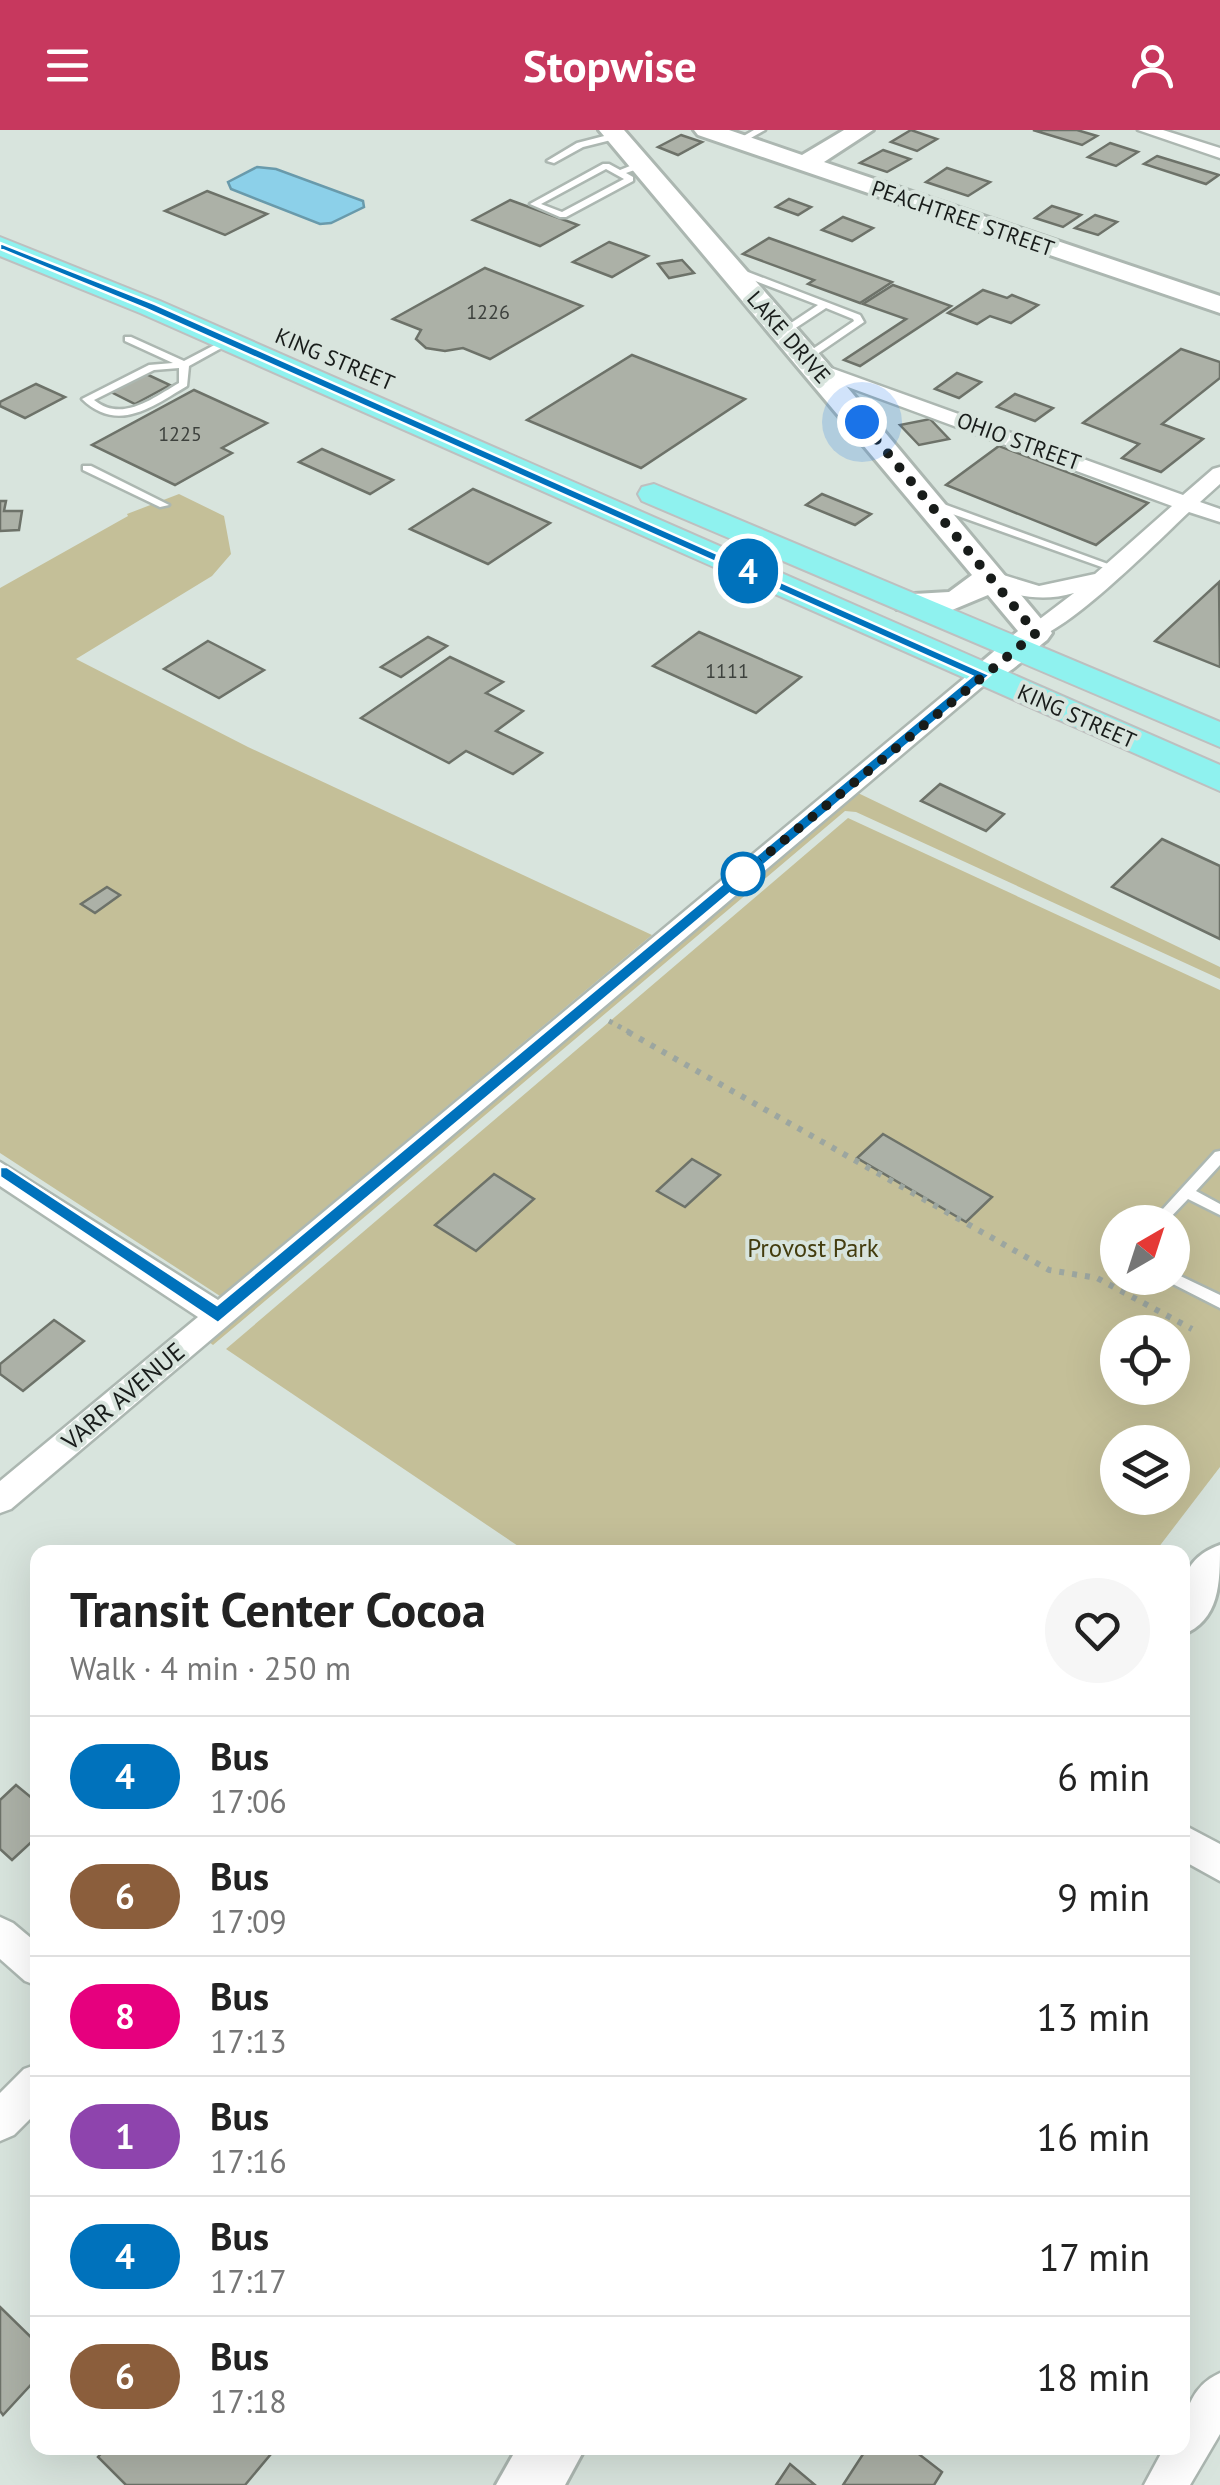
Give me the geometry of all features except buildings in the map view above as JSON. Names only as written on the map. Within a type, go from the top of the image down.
[{"type":"main road","name":"KING STREET","points":[[0,221],[982,675],[1220,779]]},
{"type":"main road","points":[[0,231],[48,249],[72,251]]},
{"type":"main road","name":"KING STREET","points":[[0,246],[90,283],[242,333],[908,602],[1026,640],[1220,736]]},
{"type":"street","name":"PEACHTREE STREET","points":[[706,130],[750,136],[804,164],[1220,305]]},
{"type":"street","points":[[804,164],[861,130]]},
{"type":"street","points":[[1146,130],[1220,153]]},
{"type":"street","name":"LAKE DRIVE","points":[[615,132],[630,169],[731,268],[930,502],[987,577],[1026,640]]},
{"type":"street","name":"OHIO STREET","points":[[812,363],[1220,516]]},
{"type":"street","points":[[982,675],[1052,625],[1220,473]]},
{"type":"street","points":[[908,602],[960,600],[974,593],[987,577],[1039,595],[1057,594],[1111,571]]},
{"type":"street","name":"VARR AVENUE","points":[[0,1500],[982,675]]},
{"type":"street","points":[[0,1172],[218,1316]]},
{"type":"street","points":[[1190,1604],[1220,1564]]},
{"type":"street","points":[[1190,1845],[1220,1864]]},
{"type":"street","points":[[0,1935],[30,1961]]},
{"type":"street","points":[[0,2121],[30,2091]]},
{"type":"street","points":[[1190,2445],[1220,2394]]},
{"type":"street","points":[[527,2485],[550,2455]]},
{"type":"street","points":[[1166,2485],[1184,2455]]},
{"type":"lane","points":[[551,161],[615,132]]},
{"type":"lane","points":[[606,166],[630,169],[630,178],[563,216],[534,204],[606,166]]},
{"type":"lane","points":[[731,268],[856,317],[859,322],[812,363]]},
{"type":"lane","points":[[785,332],[824,304]]},
{"type":"lane","points":[[184,365],[184,384],[132,412],[122,415],[98,411],[87,399],[152,366],[184,365],[242,333]]},
{"type":"lane","points":[[128,340],[184,365]]},
{"type":"lane","points":[[87,468],[164,505]]},
{"type":"lane","points":[[930,502],[1111,571]]},
{"type":"lane","points":[[1174,1205],[1220,1156]]},
{"type":"lane","points":[[1186,1192],[1220,1210]]},
{"type":"lane","points":[[1190,1287],[1220,1302]]},
{"type":"path","points":[[604,1018],[1048,1270],[1097,1278],[1192,1330]]},
{"type":"green space","points":[[179,494],[224,516],[231,554],[212,576],[76,659],[248,747],[652,935],[220,1296],[0,1153],[0,588],[127,514]]},
{"type":"green space","points":[[858,793],[1220,967],[1220,979],[856,812],[845,811],[213,1345],[209,1342]]},
{"type":"green space","name":"Provost Park","points":[[848,818],[1220,990],[1220,1467],[1190,1506],[1190,1425],[1100,1425],[1100,1515],[1183,1515],[1160,1545],[517,1545],[226,1349]]},
{"type":"water","points":[[257,167],[276,169],[363,201],[364,207],[331,223],[320,224],[231,189],[228,182]]},
{"type":"bus line","name":"4","points":[[0,246],[150,307],[982,675],[218,1316],[0,1172]]},
{"type":"route","points":[[743,874],[1036,633],[862,422]]}]
